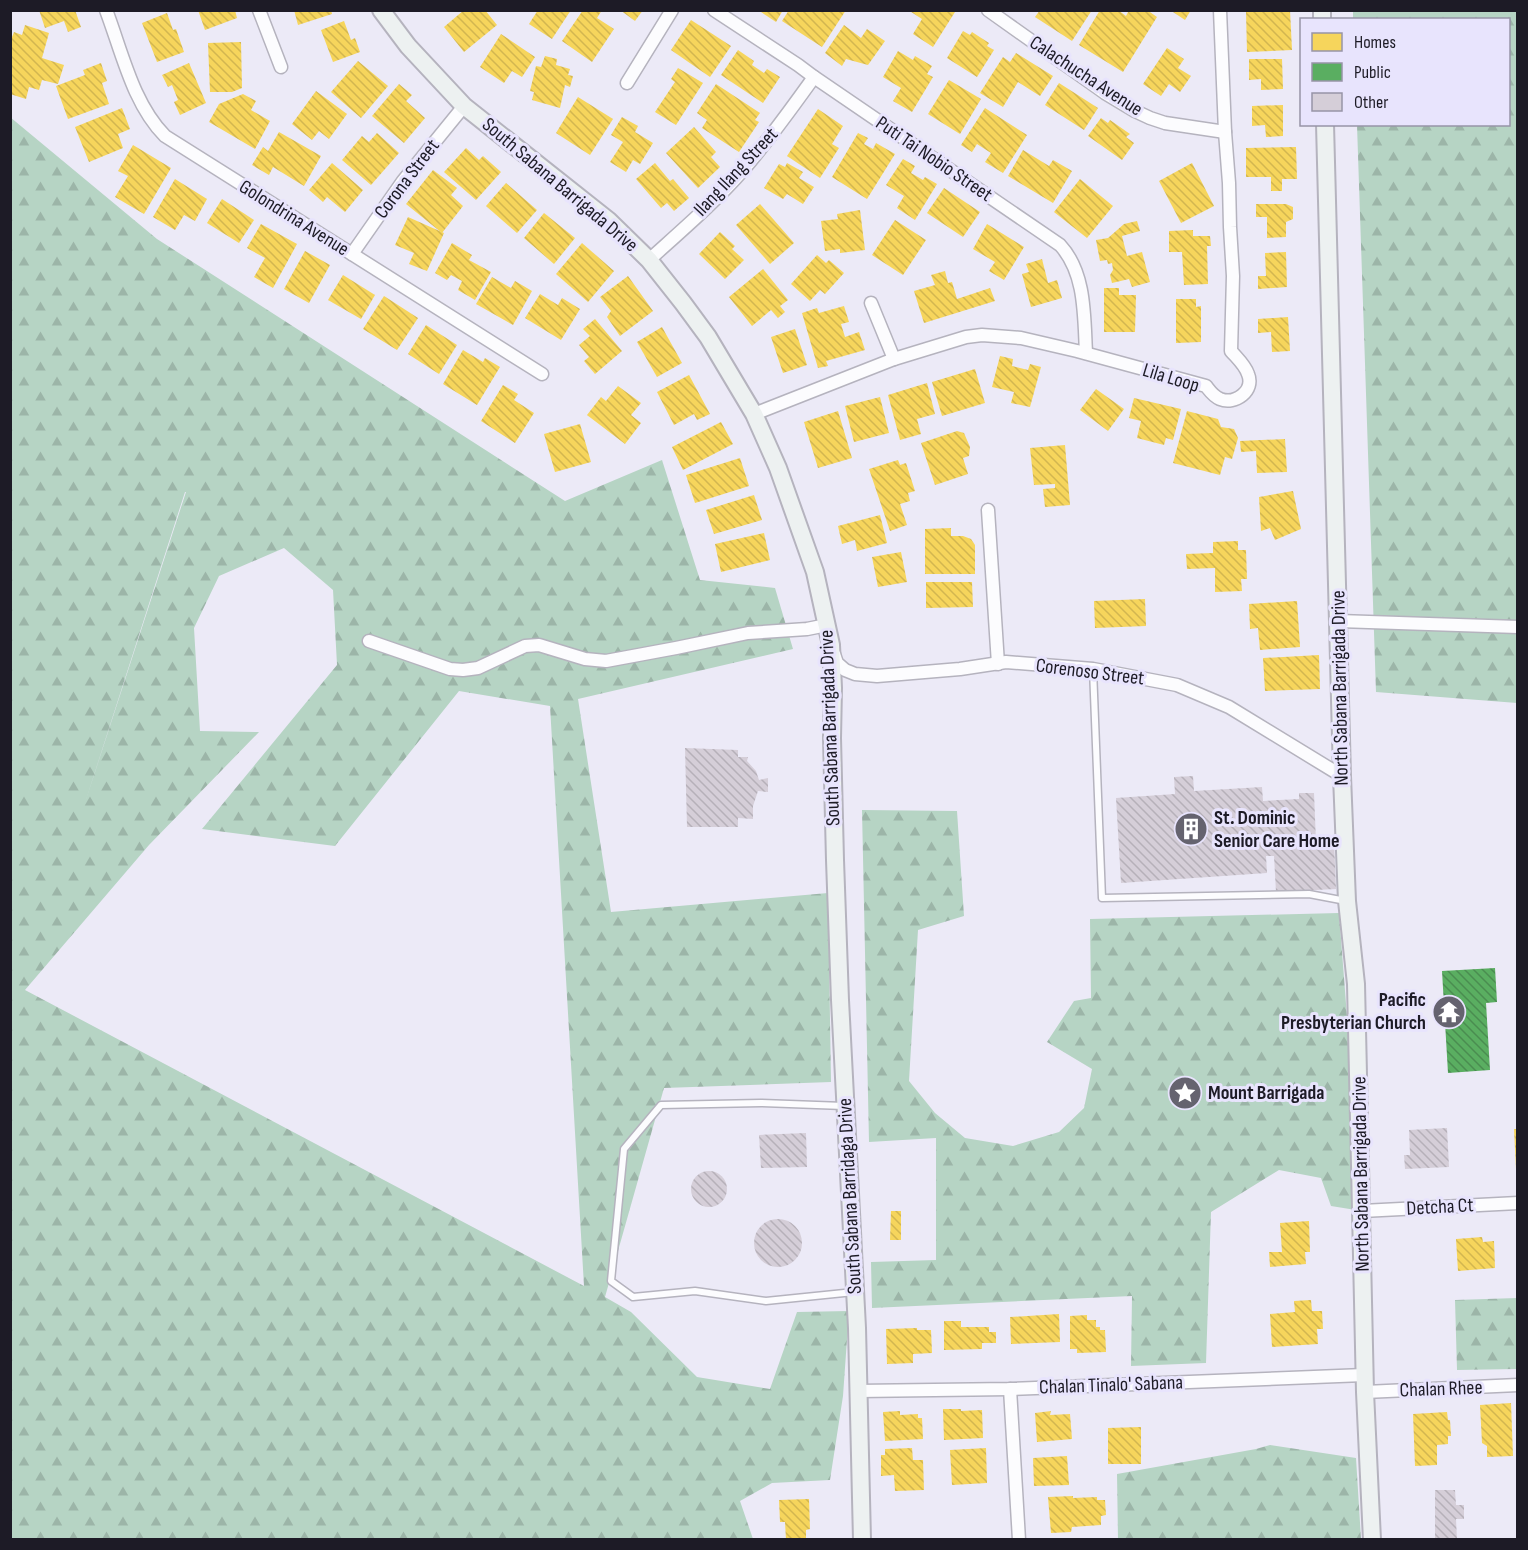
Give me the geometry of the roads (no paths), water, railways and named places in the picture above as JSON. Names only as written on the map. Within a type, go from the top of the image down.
[{"type":"main road","name":"South Sabana Barrigada Drive","points":[[381,10],[408,46],[464,106],[608,220],[649,260],[708,337],[754,414],[778,468],[808,551],[815,572],[831,645],[835,853]]},
{"type":"main road","name":"North Sabana Barrigada Drive","points":[[1325,126],[1342,776],[1347,901],[1356,984],[1364,1375],[1372,1539]]},
{"type":"main road","name":"South Sabana Barridaga Drive","points":[[835,853],[855,1292],[862,1539]]},
{"type":"street","name":"Golondrina Avenue","points":[[106,10],[132,83],[147,114],[159,131],[542,374]]},
{"type":"street","points":[[259,10],[281,67]]},
{"type":"street","points":[[627,83],[672,10]]},
{"type":"street","name":"Puti Tai Nobio Street","points":[[714,10],[1060,245],[1070,260],[1080,287],[1086,353]]},
{"type":"street","name":"Calachucha Avenue","points":[[988,10],[1105,93],[1135,111],[1165,123],[1225,132]]},
{"type":"street","name":"Lila Loop","points":[[754,414],[894,359],[966,337],[982,335],[1021,339],[1086,353],[1206,386],[1213,395],[1222,400],[1236,400],[1247,389],[1250,381],[1248,372],[1231,351],[1233,276],[1220,10]]},
{"type":"street","name":"Ilang Ilang Street","points":[[649,260],[742,171],[776,130],[814,77]]},
{"type":"street","name":"Corona Street","points":[[352,254],[403,181],[464,106]]},
{"type":"street","points":[[870,303],[894,359]]},
{"type":"street","points":[[988,510],[998,664]]},
{"type":"street","points":[[1339,621],[1518,627]]},
{"type":"street","points":[[369,641],[450,669],[463,670],[478,668],[525,646],[539,645],[585,659],[606,660],[748,633],[807,629],[827,625]]},
{"type":"street","name":"Corenoso Street","points":[[831,645],[837,663],[845,670],[855,674],[878,676],[960,669],[1006,662],[1093,669],[1177,685],[1229,707],[1342,776]]},
{"type":"street","name":"Detcha Ct","points":[[1362,1211],[1518,1203]]},
{"type":"street","name":"Chalan Tinalo' Sabana","points":[[858,1391],[1010,1389],[1364,1375]]},
{"type":"street","name":"Chalan Rhee","points":[[1365,1392],[1518,1385]]},
{"type":"street","points":[[1010,1389],[1019,1539]]},
{"type":"lane","points":[[1093,669],[1102,898],[1309,894],[1347,901]]},
{"type":"lane","points":[[846,1106],[761,1103],[661,1105],[624,1149],[611,1281],[633,1297],[695,1291],[766,1301],[855,1292]]},
{"type":"place","name":"St. Dominic Senior Care Home","points":[[1191,829]]},
{"type":"place","name":"Pacific Presbyterian Church","points":[[1449,1012]]},
{"type":"place","name":"Mount Barrigada","points":[[1185,1093]]}]
